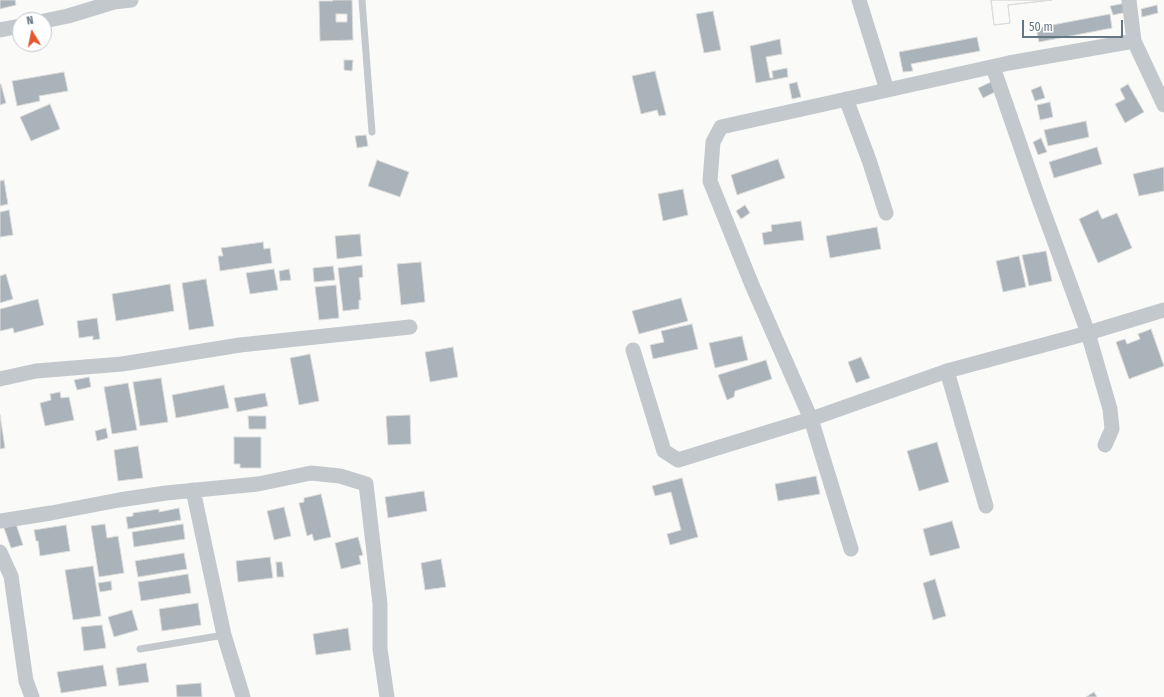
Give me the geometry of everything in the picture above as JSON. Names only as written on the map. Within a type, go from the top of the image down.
[{"type":"street","points":[[52,19],[114,2],[131,0]]},
{"type":"street","points":[[859,0],[887,90]]},
{"type":"street","points":[[1129,0],[1134,41],[1161,88],[1164,105]]},
{"type":"street","points":[[0,30],[12,28]]},
{"type":"street","points":[[851,549],[811,419],[752,284],[710,180],[713,142],[721,127],[994,67],[1134,41]]},
{"type":"street","points":[[994,67],[1036,190],[1088,333],[1110,409],[1112,429],[1105,445]]},
{"type":"street","points":[[846,99],[869,160],[886,213]]},
{"type":"street","points":[[633,350],[664,451],[678,460],[811,419],[947,371],[1088,333],[1164,310]]},
{"type":"street","points":[[0,379],[36,371],[122,364],[240,345],[410,327]]},
{"type":"street","points":[[947,371],[986,506]]},
{"type":"street","points":[[0,521],[119,500],[193,490],[258,484],[311,474],[340,476],[366,484],[380,604],[380,649],[387,697]]},
{"type":"street","points":[[193,490],[224,635],[244,697]]},
{"type":"street","points":[[0,552],[11,576],[26,682],[32,697]]},
{"type":"lane","points":[[362,0],[372,132]]},
{"type":"lane","points":[[140,649],[224,635]]},
{"type":"building","points":[[0,0],[15,0],[16,5],[0,9]]},
{"type":"building","points":[[332,0],[352,0],[353,40],[320,41],[319,1],[333,1]],"holes":[[[336,14],[347,14],[347,22],[336,22]]]},
{"type":"building","points":[[991,0],[1052,0],[1008,5],[1010,23],[994,25]]},
{"type":"building","points":[[991,0],[1052,0],[1008,5],[1010,23],[994,25]]},
{"type":"building","points":[[1126,3],[1128,12],[1113,15],[1110,6]]},
{"type":"building","points":[[1157,5],[1158,13],[1142,17],[1141,9]]},
{"type":"building","points":[[713,11],[721,50],[704,53],[696,14]]},
{"type":"building","points":[[1110,14],[1112,28],[1039,42],[1036,28]]},
{"type":"building","points":[[977,37],[980,51],[911,64],[913,71],[903,72],[899,52]]},
{"type":"building","points":[[780,39],[782,54],[766,57],[770,78],[773,78],[772,71],[787,68],[788,77],[756,83],[750,46]]},
{"type":"building","points":[[344,60],[353,60],[352,71],[344,70]]},
{"type":"building","points":[[655,71],[666,115],[659,116],[657,110],[641,114],[632,76]]},
{"type":"building","points":[[64,72],[68,91],[39,96],[40,101],[17,106],[12,81]]},
{"type":"building","points":[[797,82],[801,97],[792,99],[789,84]]},
{"type":"building","points":[[991,82],[995,92],[983,98],[978,88]]},
{"type":"building","points":[[0,84],[6,103],[0,105]]},
{"type":"building","points":[[1128,84],[1144,112],[1125,123],[1115,104],[1125,99],[1120,89]]},
{"type":"building","points":[[1041,86],[1045,98],[1035,101],[1031,90]]},
{"type":"building","points":[[1050,102],[1053,117],[1040,120],[1037,105]]},
{"type":"building","points":[[50,104],[60,129],[31,141],[20,117]]},
{"type":"building","points":[[1086,121],[1089,137],[1048,146],[1044,130]]},
{"type":"building","points":[[366,135],[368,146],[357,148],[355,136]]},
{"type":"building","points":[[1041,138],[1047,152],[1038,155],[1033,142]]},
{"type":"building","points":[[1097,147],[1102,164],[1054,178],[1049,162]]},
{"type":"building","points":[[778,159],[785,178],[737,195],[731,175]]},
{"type":"building","points":[[377,160],[409,172],[400,197],[368,186]]},
{"type":"building","points":[[1164,167],[1164,191],[1139,196],[1133,174]]},
{"type":"building","points":[[4,180],[8,204],[0,206],[0,181]]},
{"type":"building","points":[[683,189],[688,215],[663,221],[658,194]]},
{"type":"building","points":[[745,205],[750,213],[741,219],[736,211]]},
{"type":"building","points":[[9,210],[13,235],[0,237],[0,212]]},
{"type":"building","points":[[1098,210],[1102,219],[1117,213],[1132,248],[1098,263],[1079,219]]},
{"type":"building","points":[[801,221],[804,240],[764,245],[762,233],[772,231],[771,225]]},
{"type":"building","points":[[877,227],[881,249],[830,258],[826,236]]},
{"type":"building","points":[[360,234],[362,256],[337,259],[335,236]]},
{"type":"building","points":[[263,242],[264,249],[270,248],[272,263],[220,271],[218,256],[223,256],[221,248]]},
{"type":"building","points":[[1046,251],[1052,281],[1029,286],[1022,255]]},
{"type":"building","points":[[1019,256],[1026,287],[1003,292],[996,261]]},
{"type":"building","points":[[421,262],[425,302],[401,305],[397,264]]},
{"type":"building","points":[[362,265],[363,277],[359,278],[361,300],[359,300],[359,309],[343,311],[338,268]]},
{"type":"building","points":[[333,266],[335,280],[314,282],[313,268]]},
{"type":"building","points":[[274,269],[278,290],[250,294],[246,273]]},
{"type":"building","points":[[289,269],[291,280],[280,281],[279,271]]},
{"type":"building","points":[[6,274],[13,299],[0,303],[0,276]]},
{"type":"building","points":[[206,279],[214,326],[189,330],[182,283]]},
{"type":"building","points":[[170,284],[174,311],[116,321],[112,294]]},
{"type":"building","points":[[336,285],[339,318],[319,320],[315,287]]},
{"type":"building","points":[[681,298],[688,321],[639,334],[632,311]]},
{"type":"building","points":[[38,299],[44,325],[14,333],[13,328],[0,331],[0,309]]},
{"type":"building","points":[[97,318],[100,339],[93,340],[93,336],[79,338],[77,321]]},
{"type":"building","points":[[692,324],[698,349],[653,359],[650,345],[664,342],[661,331]]},
{"type":"building","points":[[1151,329],[1164,366],[1129,379],[1116,342],[1125,339],[1127,344],[1140,339],[1138,334]]},
{"type":"building","points":[[742,336],[748,360],[715,368],[709,343]]},
{"type":"building","points":[[453,347],[458,377],[430,382],[425,352]]},
{"type":"building","points":[[310,354],[319,401],[299,405],[290,358]]},
{"type":"building","points":[[861,357],[870,378],[856,383],[848,362]]},
{"type":"building","points":[[766,360],[772,379],[735,391],[734,397],[727,400],[718,375]]},
{"type":"building","points":[[89,377],[91,387],[77,390],[74,380]]},
{"type":"building","points":[[161,378],[168,422],[140,426],[133,382]]},
{"type":"building","points":[[128,383],[137,430],[112,434],[104,387]]},
{"type":"building","points":[[224,385],[229,408],[176,418],[172,395]]},
{"type":"building","points":[[60,392],[61,398],[69,397],[74,420],[45,426],[40,403],[51,400],[50,394]]},
{"type":"building","points":[[265,393],[268,406],[237,412],[234,398]]},
{"type":"building","points":[[0,415],[5,448],[0,449]]},
{"type":"building","points":[[410,415],[411,444],[388,445],[386,416]]},
{"type":"building","points":[[248,416],[266,416],[266,429],[249,429]]},
{"type":"building","points":[[106,428],[108,438],[97,441],[95,431]]},
{"type":"building","points":[[234,437],[261,437],[261,468],[240,468],[240,464],[234,464]]},
{"type":"building","points":[[937,442],[949,482],[919,491],[907,451]]},
{"type":"building","points":[[138,446],[143,478],[118,481],[114,450]]},
{"type":"building","points":[[816,476],[820,494],[778,501],[775,484]]},
{"type":"building","points":[[682,478],[698,537],[670,545],[667,534],[681,530],[671,492],[655,496],[652,486]]},
{"type":"building","points":[[424,491],[427,511],[388,518],[385,497]]},
{"type":"building","points":[[321,494],[331,537],[314,541],[312,534],[307,536],[299,503],[304,502],[304,498]]},
{"type":"building","points":[[284,507],[291,536],[274,540],[267,511]]},
{"type":"building","points":[[179,508],[181,520],[128,529],[126,517],[133,516],[133,513],[159,509],[159,512]]},
{"type":"building","points":[[952,521],[960,548],[930,556],[923,529]]},
{"type":"building","points":[[16,524],[23,545],[11,548],[4,528]]},
{"type":"building","points":[[105,524],[107,538],[118,536],[124,573],[99,577],[91,526]]},
{"type":"building","points":[[183,524],[185,539],[134,547],[132,532]]},
{"type":"building","points":[[66,525],[70,551],[40,556],[38,541],[36,541],[34,530]]},
{"type":"building","points":[[358,537],[363,555],[359,556],[361,564],[341,569],[335,543]]},
{"type":"building","points":[[184,553],[187,569],[138,577],[135,561]]},
{"type":"building","points":[[270,557],[273,578],[238,582],[236,561]]},
{"type":"building","points":[[441,559],[446,587],[425,590],[421,563]]},
{"type":"building","points":[[276,562],[282,562],[284,577],[277,577]]},
{"type":"building","points":[[93,566],[101,616],[73,620],[65,570]]},
{"type":"building","points":[[188,574],[191,593],[141,601],[138,582]]},
{"type":"building","points":[[935,579],[946,616],[933,620],[923,583]]},
{"type":"building","points":[[111,581],[112,590],[100,592],[98,583]]},
{"type":"building","points":[[198,603],[201,625],[162,631],[159,609]]},
{"type":"building","points":[[132,610],[138,630],[114,637],[108,617]]},
{"type":"building","points":[[102,625],[106,648],[84,651],[81,627]]},
{"type":"building","points":[[348,628],[351,650],[316,655],[313,634]]},
{"type":"building","points":[[146,663],[149,682],[119,686],[116,668]]},
{"type":"building","points":[[103,665],[107,686],[61,693],[57,672]]},
{"type":"building","points":[[201,683],[202,697],[177,697],[176,685]]},
{"type":"building","points":[[1094,692],[1097,697],[1086,697]]}]
